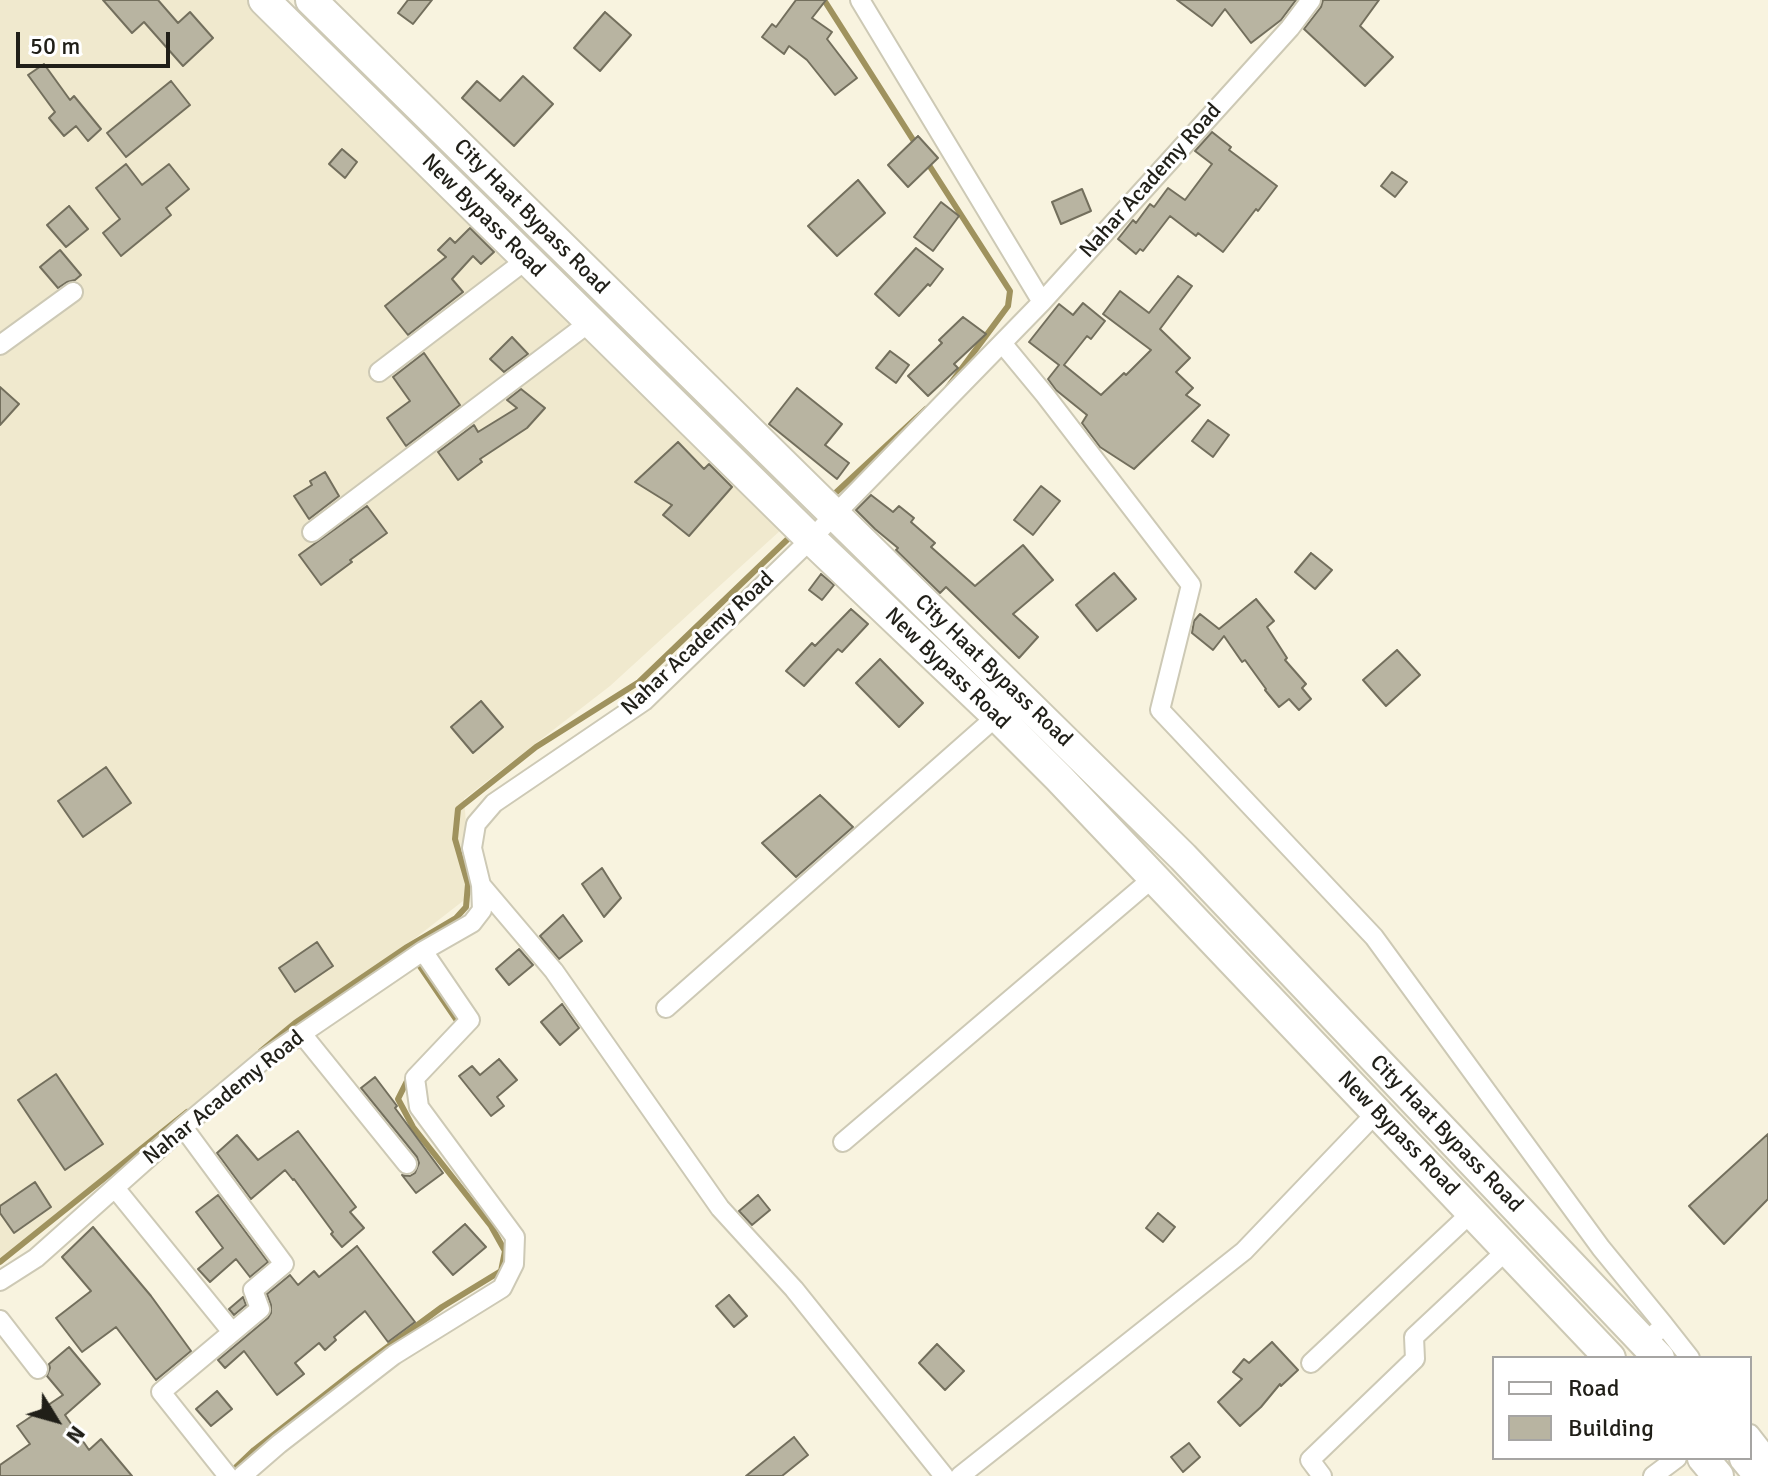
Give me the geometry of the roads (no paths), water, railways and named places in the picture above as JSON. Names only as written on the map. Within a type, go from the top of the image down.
[{"type":"main road","name":"New Bypass Road","points":[[264,0],[811,539],[997,716],[1608,1356]]},
{"type":"main road","name":"City Haat Bypass Road","points":[[311,0],[1183,857],[1656,1342]]},
{"type":"main road","points":[[1705,1460],[1718,1476]]},
{"type":"main road","points":[[1747,1460],[1760,1476]]},
{"type":"street","points":[[860,0],[1042,302]]},
{"type":"street","name":"Nahar Academy Road","points":[[0,1281],[36,1258],[263,1060],[423,951],[472,923],[482,910],[481,885],[472,848],[476,824],[492,800],[644,701],[811,539],[1042,302],[1290,28],[1311,0]]},
{"type":"street","points":[[379,372],[526,260]]},
{"type":"street","points":[[0,345],[73,292]]},
{"type":"street","points":[[312,532],[590,322]]},
{"type":"street","points":[[1002,343],[1191,585],[1160,710],[1374,937],[1601,1248],[1656,1342],[1686,1356]]},
{"type":"street","points":[[666,1008],[997,716]]},
{"type":"street","points":[[843,1142],[1153,878]]},
{"type":"street","points":[[481,885],[554,971],[720,1208],[794,1289],[944,1476]]},
{"type":"street","points":[[242,1476],[394,1355],[502,1288],[514,1264],[515,1237],[419,1107],[415,1078],[470,1020],[423,951]]},
{"type":"street","points":[[302,1034],[407,1164]]},
{"type":"street","points":[[960,1476],[1244,1251],[1377,1112]]},
{"type":"street","points":[[183,1127],[284,1264],[253,1290],[260,1309],[161,1392],[228,1476]]},
{"type":"street","points":[[115,1188],[232,1332]]},
{"type":"street","points":[[1311,1363],[1472,1212]]},
{"type":"street","points":[[1322,1476],[1310,1460],[1415,1359],[1414,1337],[1508,1249]]},
{"type":"street","points":[[0,1320],[38,1369]]},
{"type":"street","points":[[1752,1437],[1768,1457]]},
{"type":"street","points":[[1653,1476],[1674,1460]]},
{"type":"waterway","points":[[824,0],[917,146]]},
{"type":"waterway","points":[[927,162],[1010,291],[1008,306],[948,387]]},
{"type":"waterway","points":[[829,499],[926,409]]},
{"type":"waterway","points":[[261,1051],[295,1023],[407,947],[456,918],[466,907],[468,884],[455,839],[458,809],[536,747],[639,682],[792,535]]},
{"type":"waterway","points":[[415,959],[459,1026]]},
{"type":"waterway","points":[[231,1472],[254,1450],[351,1374],[442,1307],[501,1271],[505,1251],[491,1226],[413,1127],[398,1099],[409,1077]]},
{"type":"waterway","points":[[0,1262],[187,1112]]}]
